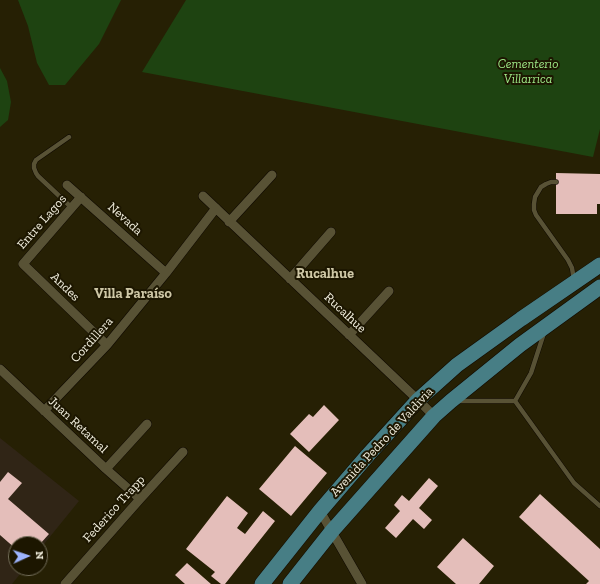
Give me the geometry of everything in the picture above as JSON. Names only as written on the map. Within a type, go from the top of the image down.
[{"type":"main road","name":"Avenida Pedro de Valdivia","points":[[263,584],[320,511],[362,461],[418,400],[457,365],[600,265]]},
{"type":"main road","name":"Avenida Pedro de Valdivia","points":[[290,584],[332,531],[434,416],[450,401],[520,345],[600,287]]},
{"type":"main road","points":[[362,461],[380,478]]},
{"type":"street","points":[[229,222],[272,175]]},
{"type":"street","name":"Nevada","points":[[67,185],[166,273]]},
{"type":"street","name":"Rucalhue","points":[[202,196],[434,416]]},
{"type":"street","name":"Entre Lagos","points":[[23,264],[81,197]]},
{"type":"street","name":"Cordillera","points":[[44,411],[107,345],[166,273],[216,208]]},
{"type":"street","points":[[290,279],[331,232]]},
{"type":"street","name":"Andes","points":[[23,264],[107,345]]},
{"type":"street","points":[[349,335],[389,291]]},
{"type":"street","name":"Juan Retamal","points":[[0,369],[140,499]]},
{"type":"street","points":[[106,469],[147,424]]},
{"type":"street","name":"Federico Trapp","points":[[64,584],[183,452]]},
{"type":"street","points":[[320,511],[362,584]]},
{"type":"lane","points":[[69,137],[36,160],[34,168],[38,176],[72,208]]},
{"type":"lane","points":[[556,182],[551,182],[541,188],[535,197],[534,210],[536,216],[568,260],[572,268],[574,283]]},
{"type":"lane","points":[[515,401],[531,373],[547,325]]},
{"type":"lane","points":[[450,401],[515,401]]},
{"type":"lane","points":[[515,401],[574,483],[600,506]]},
{"type":"shaded area","points":[[0,438],[79,501],[48,539],[48,536],[8,536],[8,576],[18,576],[12,584],[0,584]]},
{"type":"green space","points":[[18,0],[121,0],[99,44],[65,85],[49,85],[37,63],[28,26]]},
{"type":"green space","name":"Cementerio Villarrica","points":[[186,0],[600,0],[600,129],[593,157],[142,72]]},
{"type":"green space","points":[[0,68],[7,81],[11,102],[8,120],[0,127]]},
{"type":"building","points":[[556,173],[600,174],[600,204],[597,204],[597,214],[556,214]]},
{"type":"building","points":[[324,405],[339,420],[309,452],[290,434],[309,414],[313,417]]},
{"type":"building","points":[[295,446],[327,473],[291,516],[259,489]]},
{"type":"building","points":[[8,472],[22,483],[8,499],[49,534],[47,536],[8,536],[8,542],[0,535],[0,482]]},
{"type":"building","points":[[429,478],[438,486],[419,508],[432,520],[424,529],[413,519],[396,538],[385,528],[400,511],[394,505],[402,495],[409,501]]},
{"type":"building","points":[[540,494],[600,549],[600,584],[586,584],[589,581],[519,517]]},
{"type":"building","points":[[227,496],[248,513],[237,528],[245,534],[263,511],[275,521],[225,584],[221,584],[211,576],[215,572],[186,549]]},
{"type":"building","points":[[463,538],[494,566],[479,584],[456,584],[437,567]]},
{"type":"building","points":[[187,563],[211,584],[185,584],[175,575]]},
{"type":"district","name":"Rucalhue","points":[[325,274]]},
{"type":"district","name":"Villa Paraíso","points":[[133,294]]}]
